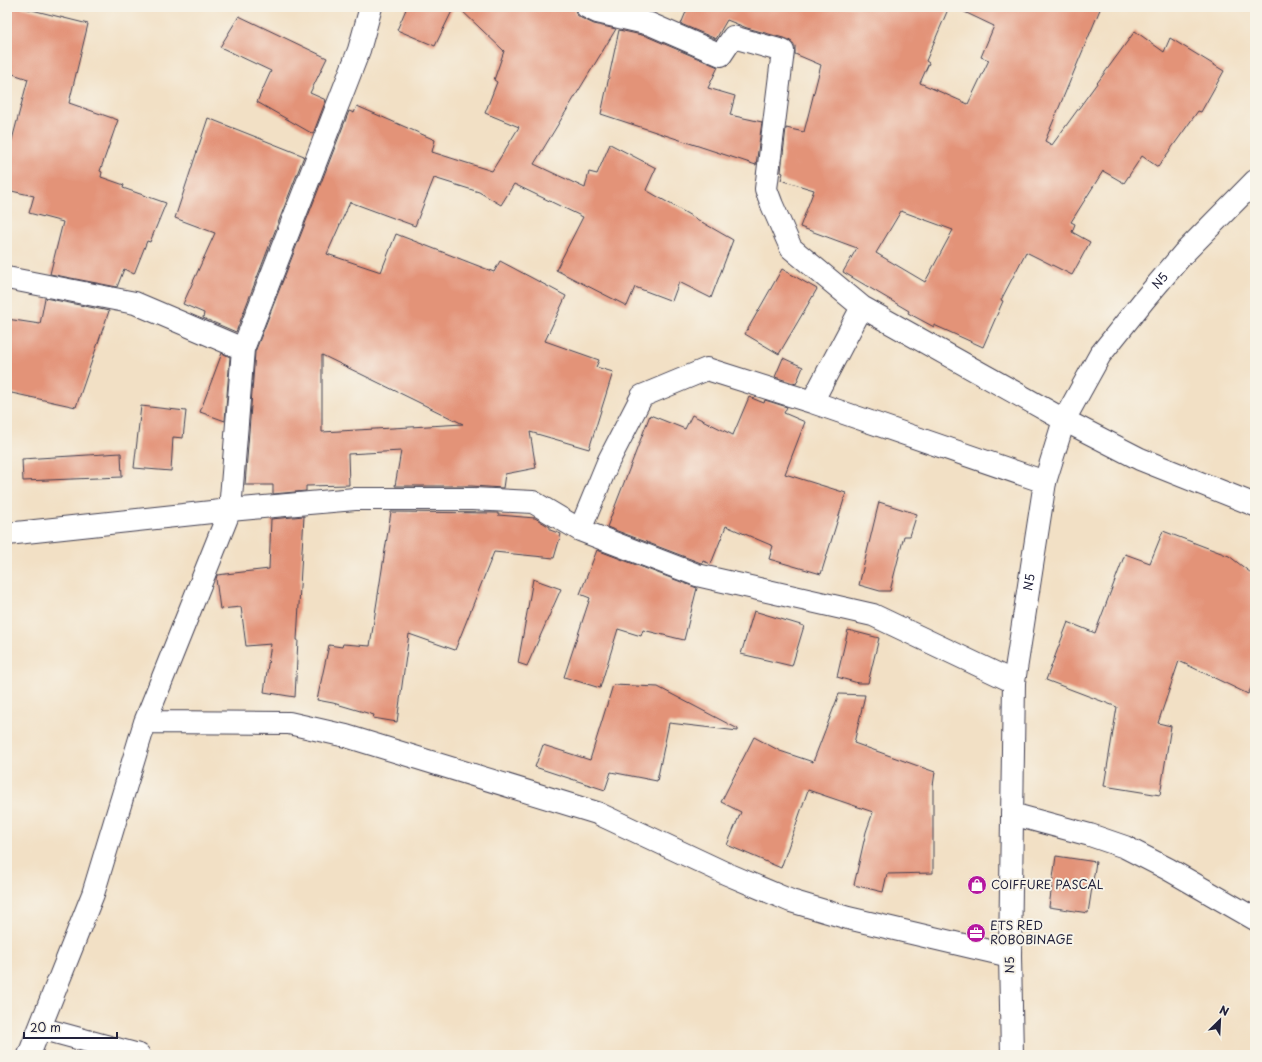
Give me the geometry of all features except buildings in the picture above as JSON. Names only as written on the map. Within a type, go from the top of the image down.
[{"type":"street","points":[[29,1055],[93,894],[145,722],[230,510],[243,349],[359,50],[371,7]]},
{"type":"street","points":[[587,7],[596,12],[650,24],[721,55],[733,37],[783,51],[766,189],[791,248],[862,307],[1064,420],[1140,459],[1255,505]]},
{"type":"street","name":"N5","points":[[1012,1055],[1010,956],[1014,682],[1045,482],[1064,420],[1100,355],[1183,254],[1255,181]]},
{"type":"street","points":[[7,278],[135,303],[243,349]]},
{"type":"street","points":[[812,402],[862,307]]},
{"type":"street","points":[[580,530],[608,462],[642,396],[707,369],[812,402],[1045,482]]},
{"type":"street","points":[[7,534],[230,510],[355,499],[472,499],[533,502],[580,530],[697,575],[874,615],[1014,682]]},
{"type":"street","points":[[145,722],[289,723],[346,736],[597,813],[725,873],[791,901],[848,918],[1010,956]]},
{"type":"street","points":[[1012,814],[1090,835],[1125,847],[1168,869],[1255,919]]},
{"type":"street","points":[[40,1028],[139,1055]]},
{"type":"place","name":"COIFFURE PASCAL","points":[[977,885]]},
{"type":"place","name":"ETS RED ROBOBINAGE","points":[[976,933]]}]
